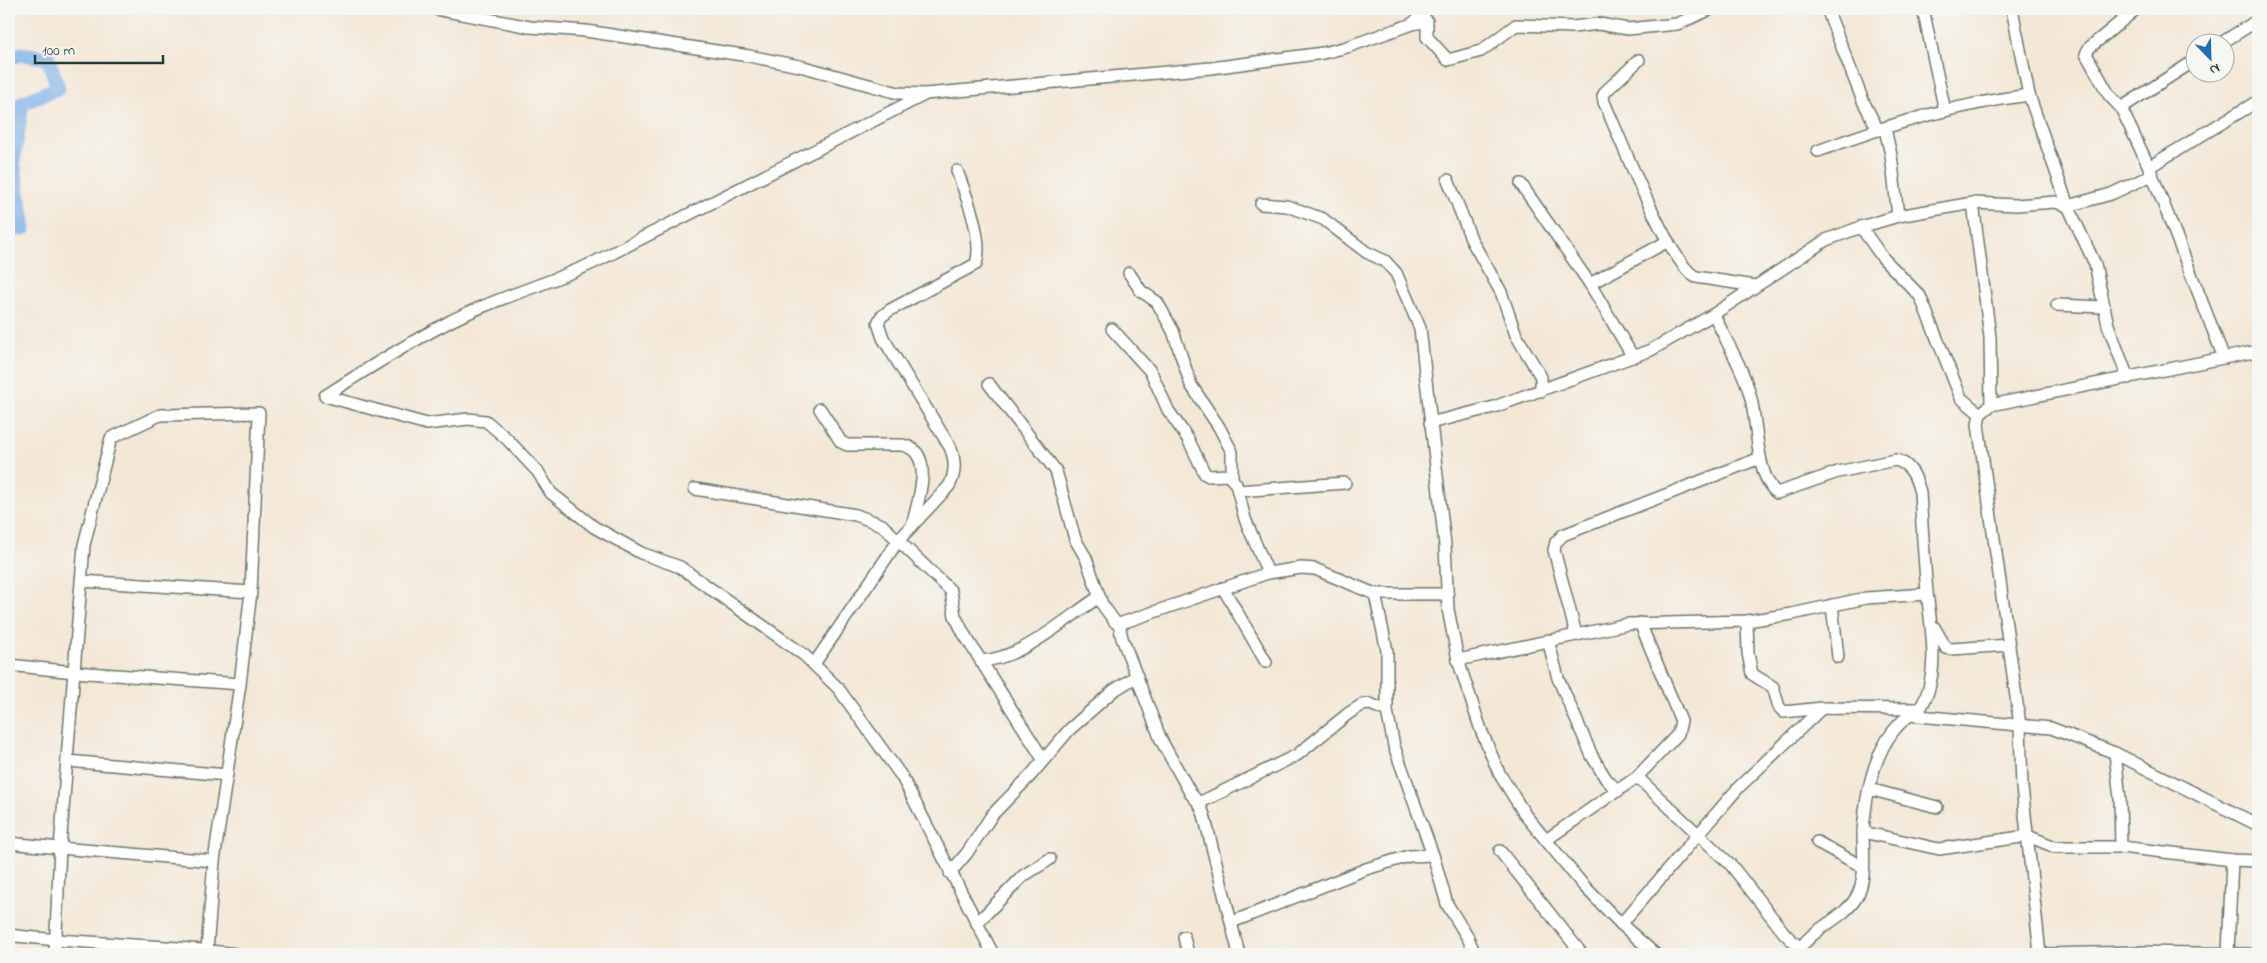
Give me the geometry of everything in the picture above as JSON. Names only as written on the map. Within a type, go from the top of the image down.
[{"type":"street","points":[[436,9],[530,27],[586,31],[749,56],[804,67],[898,93],[925,94],[1211,68],[1323,53],[1347,47],[1412,24],[1427,21],[1427,36],[1448,60],[1481,51],[1516,24],[1573,27],[1600,24],[1628,29],[1677,24],[1707,10]]},
{"type":"street","points":[[1412,24],[1428,9]]},
{"type":"street","points":[[1827,9],[1863,101],[1882,129],[1891,155],[1898,216]]},
{"type":"street","points":[[1923,9],[1945,111]]},
{"type":"street","points":[[2012,9],[2030,95],[2068,206],[2095,264],[2104,307],[2128,378]]},
{"type":"street","points":[[2136,9],[2089,48],[2086,54],[2109,95],[2121,108],[2150,171],[2224,358]]},
{"type":"street","points":[[2234,35],[2258,20]]},
{"type":"street","points":[[1639,60],[1603,96],[1643,191],[1668,241],[1688,274],[1696,277],[1755,286]]},
{"type":"street","points":[[2121,108],[2184,67]]},
{"type":"street","points":[[925,94],[558,280],[504,298],[447,323],[376,363],[325,396],[427,424],[468,418],[486,421],[506,438],[532,465],[551,493],[594,527],[641,553],[680,567],[743,610],[814,664],[838,688],[902,777],[950,873],[994,954]]},
{"type":"street","points":[[1818,151],[1882,129],[1945,111],[2030,95]]},
{"type":"street","points":[[1430,423],[1494,407],[1651,350],[1714,314],[1826,240],[1861,227],[1898,216],[1974,203],[2022,205],[2055,202],[2068,206],[2110,194],[2150,171],[2258,101]]},
{"type":"street","points":[[814,664],[898,541],[949,486],[954,477],[953,456],[883,338],[878,323],[881,316],[890,310],[976,264],[978,258],[974,224],[969,202],[957,171]]},
{"type":"street","points":[[1448,180],[1472,241],[1501,292],[1516,335],[1541,377],[1541,391]]},
{"type":"street","points":[[1521,184],[1590,284],[1633,357]]},
{"type":"street","points":[[1974,203],[1990,337],[1991,405]]},
{"type":"street","points":[[1261,204],[1287,206],[1323,219],[1366,252],[1390,266],[1413,308],[1420,328],[1445,545],[1447,594],[1458,660],[1481,730],[1499,773],[1518,804],[1546,840],[1621,924],[1655,954]]},
{"type":"street","points":[[1861,227],[1882,257],[1920,296],[1962,398],[1980,414]]},
{"type":"street","points":[[1590,284],[1668,241]]},
{"type":"street","points":[[1129,273],[1141,291],[1156,302],[1173,331],[1191,385],[1219,426],[1232,452],[1232,478],[1238,491],[1245,519],[1268,573]]},
{"type":"street","points":[[2057,305],[2104,307]]},
{"type":"street","points":[[1637,777],[1731,865],[1799,951],[1856,898],[1862,883],[1863,832],[1869,789],[1880,754],[1898,724],[1908,715],[1920,709],[1926,696],[1931,673],[1933,656],[1932,621],[1927,594],[1920,492],[1916,477],[1909,467],[1901,461],[1883,462],[1838,472],[1777,493],[1770,487],[1760,458],[1750,393],[1714,314]]},
{"type":"street","points":[[1112,329],[1151,372],[1168,410],[1188,439],[1205,474],[1209,476],[1228,475],[1232,478]]},
{"type":"street","points":[[2040,954],[2022,787],[2020,725],[1978,424],[1980,414],[1991,405],[2258,350]]},
{"type":"street","points":[[988,384],[1059,477],[1075,539],[1086,558],[1099,597],[1111,617],[1119,624],[1161,740],[1192,794],[1200,803],[1239,954]]},
{"type":"street","points":[[820,409],[842,442],[847,445],[902,445],[911,446],[916,451],[921,464],[922,492],[912,528]]},
{"type":"street","points":[[55,954],[60,848],[84,545],[110,438],[160,415],[259,413],[251,592],[240,684],[214,861],[207,950]]},
{"type":"street","points":[[1576,634],[1554,550],[1556,542],[1563,535],[1760,458]]},
{"type":"street","points":[[1238,491],[1345,483]]},
{"type":"street","points":[[694,489],[869,518],[882,525],[951,590],[955,616],[1043,759]]},
{"type":"street","points":[[1119,624],[1268,573],[1301,568],[1315,570],[1375,594],[1447,594]]},
{"type":"street","points":[[81,581],[251,592]]},
{"type":"street","points":[[1223,588],[1266,662]]},
{"type":"street","points":[[1375,594],[1387,651],[1387,711],[1394,746],[1433,856],[1447,904],[1468,938],[1475,954]]},
{"type":"street","points":[[1458,660],[1576,634],[1640,623],[1747,621],[1866,598],[1927,594]]},
{"type":"street","points":[[981,661],[992,660],[1033,642],[1099,597]]},
{"type":"street","points":[[1832,605],[1838,657]]},
{"type":"street","points":[[1747,621],[1750,670],[1754,677],[1773,687],[1780,710],[1787,712],[1822,708],[1920,709]]},
{"type":"street","points":[[1932,621],[1946,648],[1962,650],[2009,645]]},
{"type":"street","points":[[1546,840],[1637,777],[1678,734],[1681,728],[1681,721],[1666,681],[1640,623]]},
{"type":"street","points":[[1548,640],[1558,678],[1592,756],[1600,771],[1618,791]]},
{"type":"street","points":[[9,665],[74,672],[240,684]]},
{"type":"street","points":[[950,873],[967,854],[992,815],[1043,759],[1093,707],[1137,676]]},
{"type":"street","points":[[1200,803],[1297,755],[1362,705],[1370,704],[1387,711]]},
{"type":"street","points":[[1621,924],[1739,788],[1822,708]]},
{"type":"street","points":[[1908,715],[2064,731],[2115,753],[2258,825]]},
{"type":"street","points":[[2115,753],[2119,791],[2121,847]]},
{"type":"street","points":[[67,761],[227,775]]},
{"type":"street","points":[[1869,789],[1937,807]]},
{"type":"street","points":[[1863,832],[1940,849],[2028,836],[2055,847],[2121,847],[2232,860],[2258,860]]},
{"type":"street","points":[[1817,842],[1863,866]]},
{"type":"street","points":[[9,843],[214,861]]},
{"type":"street","points":[[1500,851],[1582,954]]},
{"type":"street","points":[[1232,922],[1366,869],[1409,856],[1433,856]]},
{"type":"street","points":[[977,923],[1023,876],[1050,858]]},
{"type":"street","points":[[2228,953],[2232,860]]},
{"type":"street","points":[[9,935],[56,941],[207,950],[236,954]]},
{"type":"street","points":[[1184,937],[1188,954]]},
{"type":"street","points":[[2046,954],[2249,954]]},
{"type":"waterway","points":[[9,58],[21,54],[48,58],[58,88],[22,103],[13,162],[24,228],[9,230]]}]
